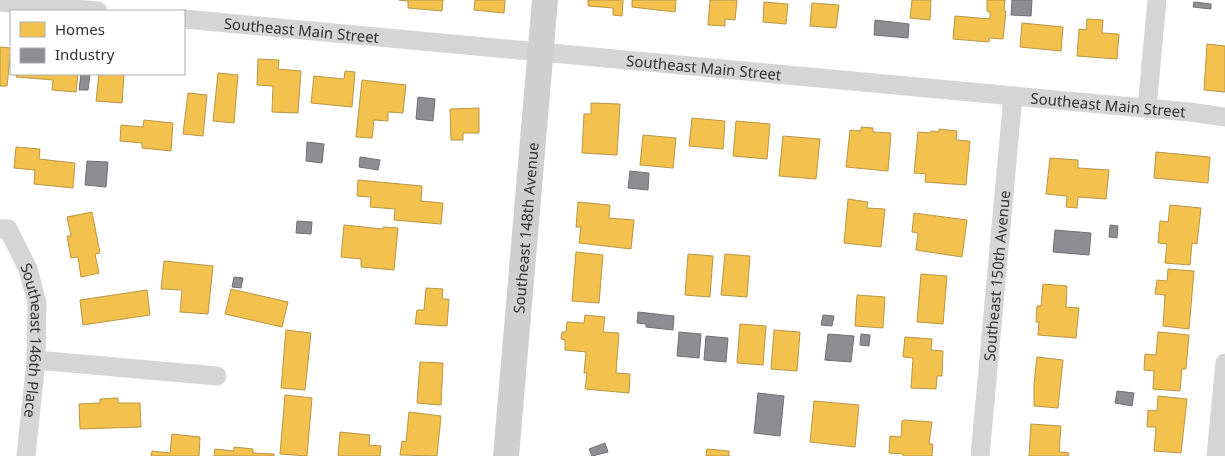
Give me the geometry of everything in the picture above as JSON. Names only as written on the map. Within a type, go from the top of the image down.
[{"type":"main road","name":"Southeast 148th Avenue","points":[[506,456],[545,0]]},
{"type":"street","points":[[1147,108],[1157,0]]},
{"type":"street","points":[[0,2],[87,10]]},
{"type":"street","name":"Southeast Main Street","points":[[185,19],[1147,108],[1225,117]]},
{"type":"street","name":"Southeast 150th Avenue","points":[[980,456],[1013,96]]},
{"type":"street","name":"Southeast 146th Place","points":[[4,229],[28,269],[37,303],[36,360],[26,456]]},
{"type":"street","points":[[36,360],[217,376]]},
{"type":"street","points":[[1216,456],[1225,363]]},
{"type":"building: Homes","points":[[399,0],[443,0],[442,11],[408,8],[408,1]]},
{"type":"building: Homes","points":[[475,0],[505,0],[504,13],[474,10]]},
{"type":"building: Homes","points":[[588,0],[623,0],[622,16],[613,15],[613,8],[588,6]]},
{"type":"building: Homes","points":[[632,0],[676,0],[675,12],[632,7]]},
{"type":"building: Homes","points":[[710,0],[737,0],[735,20],[725,19],[725,26],[708,25]]},
{"type":"building: Homes","points":[[912,0],[931,0],[930,20],[910,18]]},
{"type":"building: Homes","points":[[987,0],[1005,0],[1004,11],[1006,11],[1003,39],[989,38],[989,42],[953,39],[955,16],[990,19],[990,12],[987,11]]},
{"type":"building: Homes","points":[[764,2],[788,4],[786,24],[763,22]]},
{"type":"building: Homes","points":[[812,3],[839,5],[836,28],[810,26]]},
{"type":"building: Homes","points":[[1087,19],[1103,20],[1102,33],[1119,34],[1117,59],[1077,56],[1079,29],[1086,30]]},
{"type":"building: Homes","points":[[1022,23],[1063,27],[1061,51],[1020,47]]},
{"type":"building: Homes","points":[[1207,44],[1225,46],[1225,92],[1204,90]]},
{"type":"building: Homes","points":[[0,47],[10,48],[7,86],[0,86]]},
{"type":"building: Homes","points":[[258,59],[279,60],[278,69],[301,71],[298,113],[272,112],[273,86],[257,85]]},
{"type":"building: Homes","points":[[345,71],[355,72],[352,107],[311,103],[314,76],[344,79]]},
{"type":"building: Homes","points":[[218,73],[238,75],[234,123],[213,121]]},
{"type":"building: Homes","points":[[17,75],[78,75],[76,92],[52,90],[53,80],[16,77]]},
{"type":"building: Homes","points":[[99,75],[124,75],[122,103],[96,101]]},
{"type":"building: Homes","points":[[362,80],[406,85],[403,113],[388,112],[388,121],[374,120],[372,138],[356,137]]},
{"type":"building: Homes","points":[[188,93],[207,95],[203,136],[183,134]]},
{"type":"building: Homes","points":[[591,103],[620,104],[617,155],[582,153],[584,114],[591,114]]},
{"type":"building: Homes","points":[[479,108],[479,133],[463,133],[463,140],[451,140],[450,109]]},
{"type":"building: Homes","points":[[692,118],[725,121],[723,149],[689,146]]},
{"type":"building: Homes","points":[[144,120],[173,123],[171,151],[142,148],[142,143],[120,141],[121,125],[143,127]]},
{"type":"building: Homes","points":[[736,121],[770,124],[767,159],[733,156]]},
{"type":"building: Homes","points":[[861,127],[873,128],[873,132],[891,133],[888,171],[846,167],[850,130],[861,131]]},
{"type":"building: Homes","points":[[939,129],[957,131],[956,140],[970,141],[966,185],[925,182],[926,174],[914,173],[918,132],[939,132]]},
{"type":"building: Homes","points":[[643,135],[676,138],[673,168],[640,165]]},
{"type":"building: Homes","points":[[783,136],[820,139],[816,179],[779,176]]},
{"type":"building: Homes","points":[[16,147],[40,149],[39,159],[75,163],[73,188],[34,184],[35,170],[14,168]]},
{"type":"building: Homes","points":[[1156,152],[1210,157],[1208,183],[1154,178]]},
{"type":"building: Homes","points":[[1050,158],[1078,160],[1078,168],[1109,170],[1106,199],[1078,197],[1077,208],[1066,207],[1067,196],[1046,194]]},
{"type":"building: Homes","points":[[358,180],[422,186],[421,201],[443,203],[441,224],[394,220],[395,209],[370,207],[371,197],[357,196]]},
{"type":"building: Homes","points":[[848,199],[868,202],[867,208],[885,209],[881,247],[844,243]]},
{"type":"building: Homes","points":[[578,202],[610,205],[609,218],[634,220],[631,249],[579,243],[581,227],[576,227]]},
{"type":"building: Homes","points":[[1170,205],[1201,208],[1197,244],[1192,243],[1190,265],[1165,263],[1167,244],[1158,243],[1160,221],[1168,222]]},
{"type":"building: Homes","points":[[92,212],[100,253],[95,254],[99,273],[81,277],[78,257],[71,258],[67,236],[71,236],[67,217]]},
{"type":"building: Homes","points":[[914,213],[967,220],[962,257],[916,250],[918,233],[912,232]]},
{"type":"building: Homes","points":[[344,225],[383,229],[383,227],[398,228],[394,270],[361,267],[361,259],[341,257]]},
{"type":"building: Homes","points":[[576,252],[603,255],[599,303],[572,301]]},
{"type":"building: Homes","points":[[688,254],[713,256],[710,297],[685,295]]},
{"type":"building: Homes","points":[[725,254],[750,256],[747,297],[721,295]]},
{"type":"building: Homes","points":[[164,261],[213,266],[208,314],[180,312],[182,290],[161,289]]},
{"type":"building: Homes","points":[[1168,269],[1194,271],[1189,329],[1163,326],[1165,295],[1155,294],[1157,280],[1167,281]]},
{"type":"building: Homes","points":[[921,274],[947,276],[943,324],[917,322]]},
{"type":"building: Homes","points":[[1043,284],[1067,286],[1066,307],[1079,308],[1076,338],[1038,335],[1039,322],[1036,322],[1037,306],[1041,306]]},
{"type":"building: Homes","points":[[426,288],[443,289],[442,299],[449,299],[447,326],[415,324],[417,310],[424,310]]},
{"type":"building: Homes","points":[[231,289],[288,302],[282,327],[225,314]]},
{"type":"building: Homes","points":[[147,290],[150,315],[83,325],[80,300]]},
{"type":"building: Homes","points":[[857,295],[885,297],[883,328],[855,326]]},
{"type":"building: Homes","points":[[585,315],[605,317],[603,332],[619,333],[616,373],[630,374],[629,393],[585,389],[587,373],[584,373],[586,352],[565,350],[565,340],[561,339],[562,332],[566,332],[567,322],[584,323]]},
{"type":"building: Homes","points":[[740,324],[766,326],[763,365],[737,363]]},
{"type":"building: Homes","points":[[286,330],[311,333],[305,390],[281,388]]},
{"type":"building: Homes","points":[[774,330],[800,332],[797,371],[771,369]]},
{"type":"building: Homes","points":[[1158,332],[1189,335],[1186,369],[1182,369],[1180,391],[1153,389],[1154,371],[1144,370],[1145,354],[1156,355]]},
{"type":"building: Homes","points":[[905,337],[932,339],[931,350],[943,351],[942,376],[937,376],[936,389],[911,388],[913,358],[903,357]]},
{"type":"building: Homes","points":[[1037,357],[1063,360],[1058,408],[1034,406]]},
{"type":"building: Homes","points":[[420,362],[443,363],[441,405],[417,403]]},
{"type":"building: Homes","points":[[285,395],[312,398],[307,456],[280,454]]},
{"type":"building: Homes","points":[[1158,396],[1187,399],[1181,453],[1154,451],[1156,427],[1147,427],[1148,410],[1157,411]]},
{"type":"building: Homes","points":[[118,398],[118,403],[140,403],[141,427],[80,429],[79,404],[100,403],[100,399]]},
{"type":"building: Homes","points":[[814,401],[859,405],[855,447],[810,442]]},
{"type":"building: Homes","points":[[409,412],[441,416],[437,456],[400,455],[402,441],[406,442]]},
{"type":"building: Homes","points":[[902,421],[932,422],[929,444],[933,444],[932,456],[903,456],[903,454],[889,453],[890,436],[901,437]]},
{"type":"building: Homes","points":[[1031,424],[1061,426],[1059,452],[1069,453],[1068,456],[1029,456]]},
{"type":"building: Homes","points":[[340,432],[370,435],[369,445],[381,446],[380,456],[338,456]]},
{"type":"building: Homes","points":[[172,434],[200,437],[199,456],[151,456],[152,451],[170,453]]},
{"type":"building: Homes","points":[[234,447],[253,449],[253,453],[274,454],[274,456],[214,456],[215,449],[234,451]]},
{"type":"building: Homes","points":[[707,449],[729,451],[729,456],[706,456]]},
{"type":"building: Industry","points":[[1012,0],[1032,0],[1031,16],[1011,15]]},
{"type":"building: Industry","points":[[1194,2],[1211,4],[1211,9],[1193,7]]},
{"type":"building: Industry","points":[[875,20],[909,24],[908,38],[874,35]]},
{"type":"building: Industry","points":[[81,75],[90,75],[88,90],[79,90]]},
{"type":"building: Industry","points":[[418,97],[435,99],[433,121],[416,119]]},
{"type":"building: Industry","points":[[307,142],[324,144],[322,163],[306,161]]},
{"type":"building: Industry","points":[[360,157],[380,160],[378,170],[359,167]]},
{"type":"building: Industry","points":[[87,161],[108,162],[106,187],[85,185]]},
{"type":"building: Industry","points":[[630,171],[649,173],[648,190],[628,188]]},
{"type":"building: Industry","points":[[297,221],[312,222],[311,234],[296,233]]},
{"type":"building: Industry","points":[[1110,225],[1118,226],[1117,238],[1109,237]]},
{"type":"building: Industry","points":[[1055,230],[1091,233],[1089,255],[1053,252]]},
{"type":"building: Industry","points":[[234,277],[243,278],[241,288],[232,287]]},
{"type":"building: Industry","points":[[638,312],[674,316],[673,330],[646,327],[646,324],[637,323]]},
{"type":"building: Industry","points":[[823,315],[834,316],[832,326],[821,325]]},
{"type":"building: Industry","points":[[679,332],[701,334],[699,358],[677,356]]},
{"type":"building: Industry","points":[[828,334],[854,336],[851,362],[825,360]]},
{"type":"building: Industry","points":[[861,334],[870,335],[869,346],[860,345]]},
{"type":"building: Industry","points":[[706,336],[728,338],[726,362],[704,360]]},
{"type":"building: Industry","points":[[1117,391],[1134,393],[1132,406],[1115,403]]},
{"type":"building: Industry","points":[[758,393],[784,396],[780,436],[754,433]]},
{"type":"building: Industry","points":[[605,443],[608,452],[592,456],[589,449]]}]
